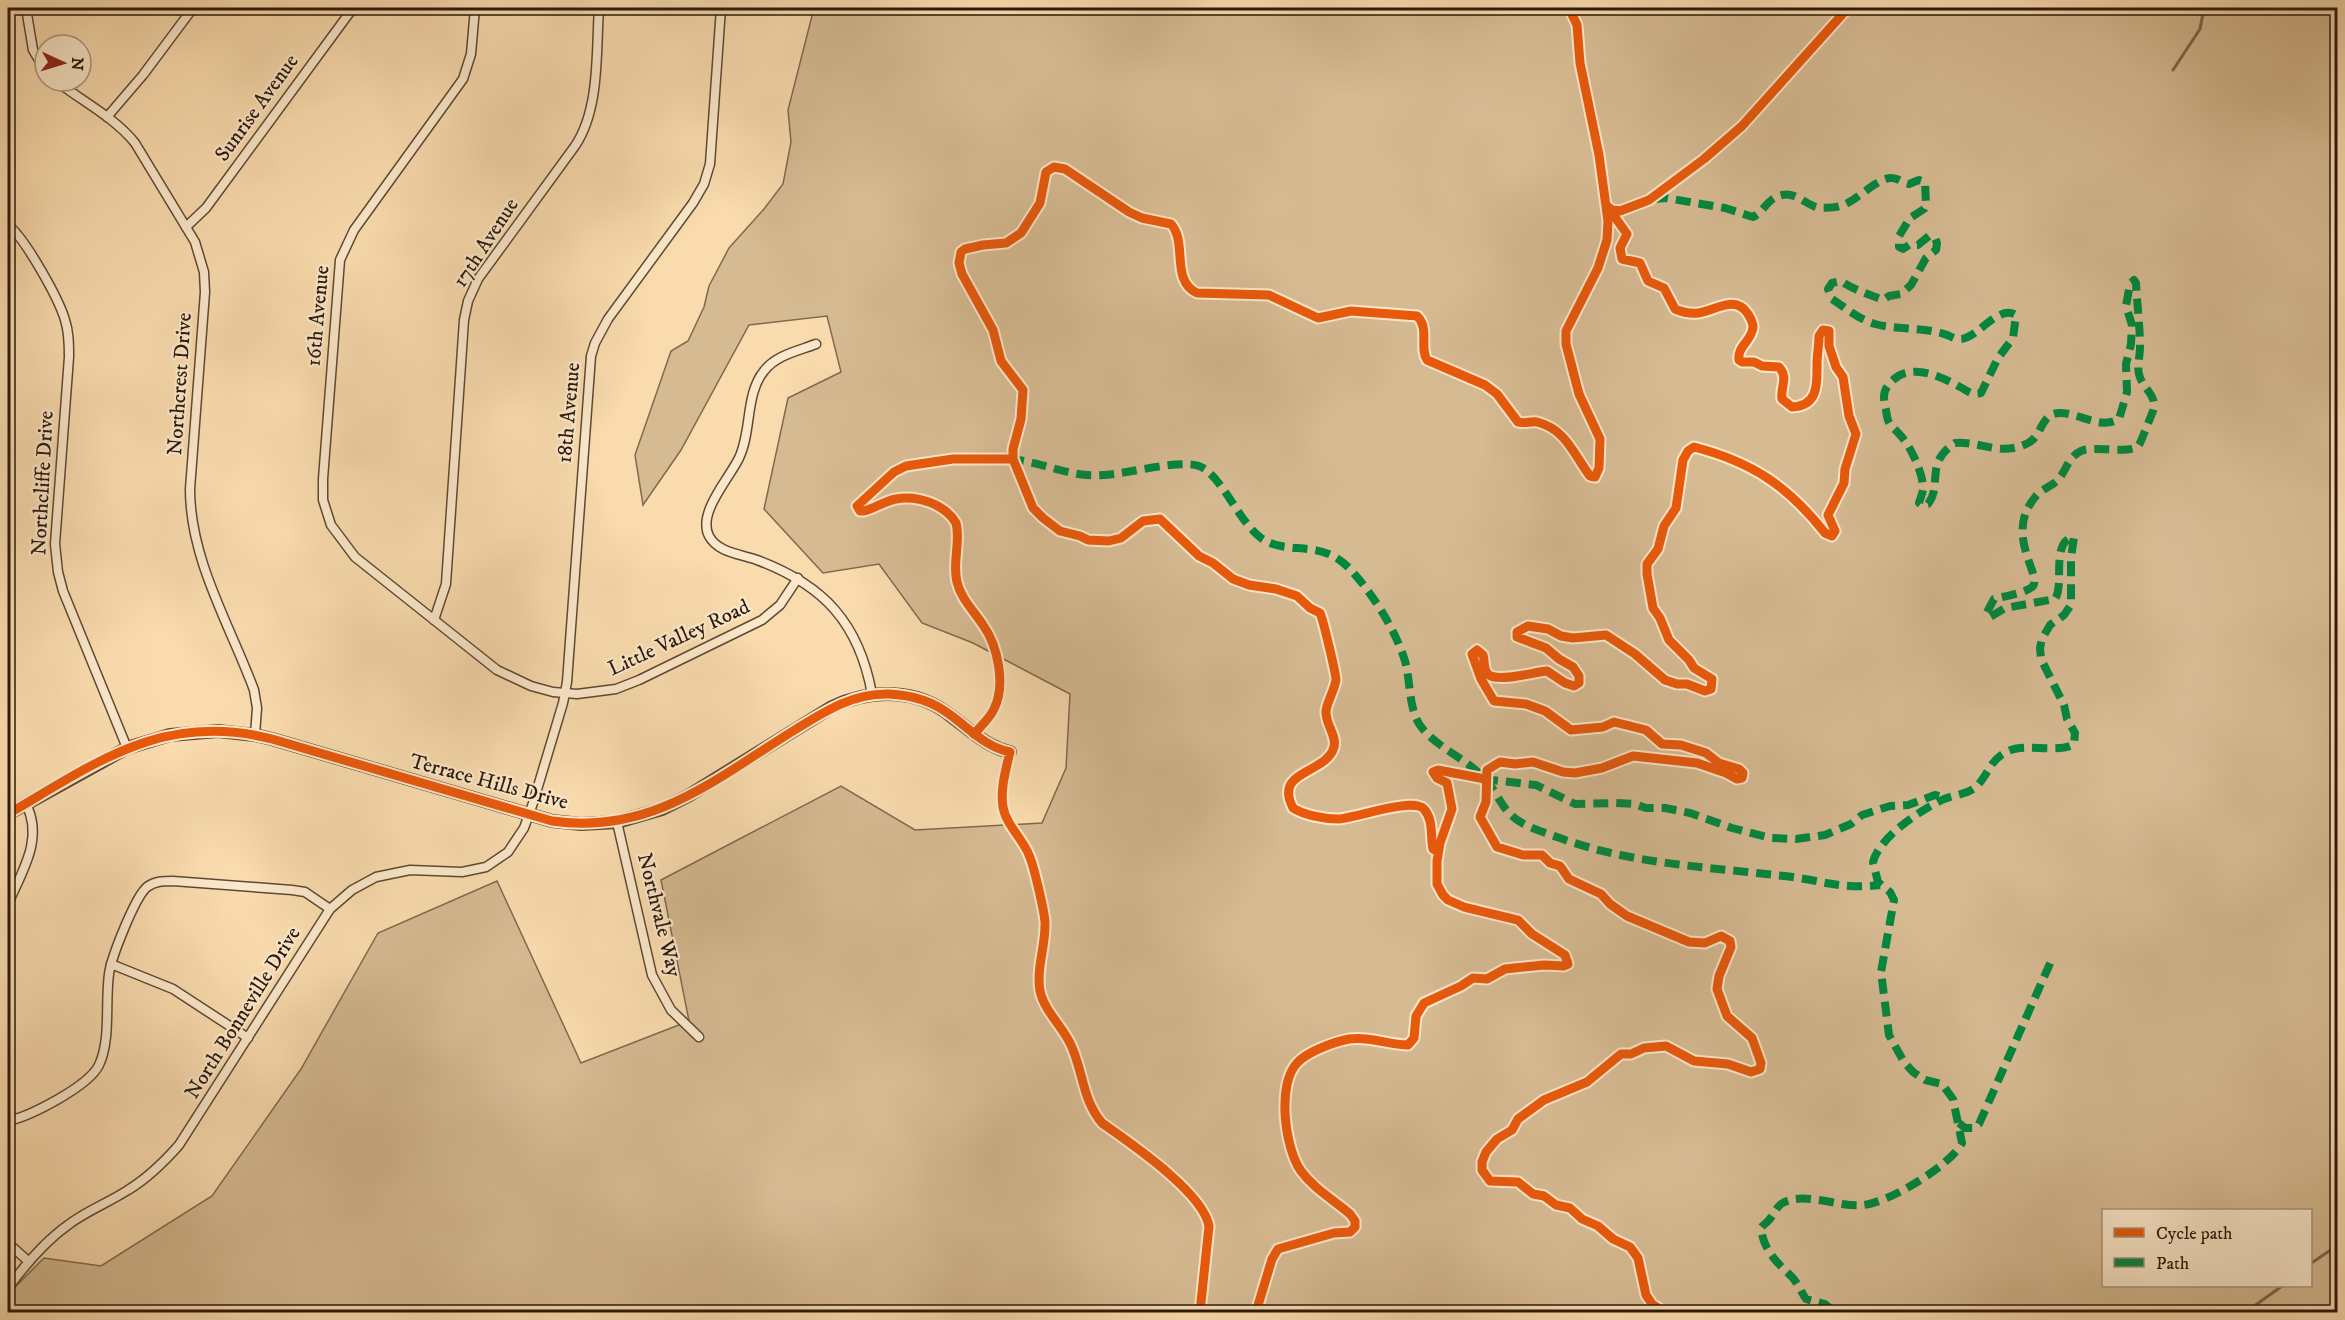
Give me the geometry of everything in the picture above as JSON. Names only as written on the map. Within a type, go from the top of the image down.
[{"type":"street","points":[[26,8],[33,50]]},
{"type":"street","points":[[107,117],[143,75],[193,8]]},
{"type":"street","name":"Sunrise Avenue","points":[[186,227],[206,208],[354,8]]},
{"type":"street","name":"16th Avenue","points":[[434,620],[355,557],[339,538],[331,525],[323,500],[323,468],[340,260],[354,230],[463,79],[471,54],[476,8]]},
{"type":"street","name":"17th Avenue","points":[[434,620],[446,584],[464,320],[468,301],[478,279],[575,146],[587,125],[592,101],[599,8]]},
{"type":"street","name":"18th Avenue","points":[[529,816],[565,693],[591,356],[608,320],[693,203],[704,184],[710,164],[721,8]]},
{"type":"street","name":"Northcrest Drive","points":[[73,93],[127,133],[135,143],[199,252],[205,281],[190,489],[192,519],[201,556],[254,690],[257,708],[255,735]]},
{"type":"street","name":"Northcliffe Drive","points":[[8,225],[19,236],[56,297],[67,327],[69,357],[55,544],[56,563],[66,600],[127,748]]},
{"type":"street","points":[[816,344],[778,358],[760,375],[742,449],[710,508],[706,522],[709,536],[718,546],[780,569],[798,578],[823,596],[844,622],[863,658],[872,694]]},
{"type":"street","name":"Little Valley Road","points":[[434,620],[507,675],[539,689],[565,693],[601,692],[628,685],[755,624],[780,605],[798,578]]},
{"type":"street","name":"Terrace Hills Drive","points":[[8,814],[127,748],[155,738],[186,732],[218,731],[255,735],[529,816],[581,824],[618,822],[648,814],[675,803],[832,707],[872,694],[901,695],[927,702],[948,713],[996,749],[1010,752]]},
{"type":"street","points":[[8,904],[32,844],[34,823],[26,804]]},
{"type":"street","name":"North Bonneville Drive","points":[[8,1288],[28,1261],[69,1224],[128,1190],[166,1160],[189,1132],[330,909],[352,890],[390,874],[425,869],[462,872],[486,867],[508,852],[529,816]]},
{"type":"street","name":"Northvale Way","points":[[618,822],[652,975],[661,996],[671,1010],[699,1037]]},
{"type":"street","points":[[8,1121],[22,1117],[76,1089],[96,1070],[104,1048],[111,964],[137,899],[147,887],[160,881],[299,891],[311,895],[330,909]]},
{"type":"street","points":[[111,964],[173,989],[248,1038]]},
{"type":"street","points":[[8,1242],[28,1261]]},
{"type":"shaded area","points":[[814,8],[2337,8],[2337,1312],[8,1312],[8,1294],[44,1258],[101,1266],[212,1196],[301,1069],[378,933],[497,881],[581,1063],[689,1021],[661,880],[841,786],[915,830],[1042,823],[1066,768],[1070,694],[973,643],[922,623],[879,564],[823,573],[764,509],[788,398],[841,372],[827,316],[749,325],[681,450],[643,505],[635,455],[671,351],[688,341],[704,307],[709,286],[729,248],[783,184],[791,142],[788,110]]},
{"type":"waterway","points":[[2173,70],[2200,29],[2204,8]]},
{"type":"waterway","points":[[2336,342],[2338,337]]},
{"type":"waterway","points":[[2312,1263],[2338,1245]]},
{"type":"waterway","points":[[2246,1312],[2281,1287]]},
{"type":"marked path","points":[[1653,199],[1666,198],[1725,208],[1753,217],[1769,202],[1782,195],[1795,196],[1816,207],[1831,207],[1846,204],[1886,179],[1894,178],[1909,184],[1919,180],[1925,182],[1926,204],[1924,209],[1910,218],[1899,236],[1899,247],[1903,249],[1909,245],[1918,245],[1929,236],[1935,238],[1937,243],[1936,250],[1926,258],[1911,285],[1901,294],[1889,296],[1883,300],[1841,281],[1832,283],[1828,289],[1832,299],[1869,322],[1883,326],[1927,330],[1959,339],[1968,337],[2002,314],[2016,315],[2013,338],[1998,358],[1981,393],[1973,393],[1935,375],[1917,372],[1900,375],[1886,388],[1884,397],[1888,420],[1913,454],[1923,484],[1919,503],[1922,505],[1928,504],[1932,497],[1940,458],[1955,443],[2000,449],[2018,447],[2033,440],[2045,421],[2053,414],[2067,414],[2105,423],[2119,419],[2127,392],[2126,364],[2131,344],[2132,325],[2126,306],[2130,284],[2134,280],[2136,283],[2140,339],[2138,371],[2152,396],[2154,405],[2140,443],[2135,448],[2121,450],[2087,449],[2081,451],[2070,460],[2058,480],[2036,496],[2027,510],[2023,524],[2023,538],[2033,572],[2033,586],[2021,592],[1994,599],[1986,614],[1990,617],[2005,608],[2055,599],[2058,592],[2062,546],[2074,537],[2071,558],[2071,605],[2064,615],[2050,625],[2040,648],[2041,659],[2075,733],[2074,744],[2060,748],[2018,748],[2004,753],[1994,761],[1974,789],[1944,799],[1902,825],[1884,843],[1873,862],[1878,882],[1890,892],[1894,900],[1881,972],[1889,1035],[1904,1062],[1913,1072],[1925,1080],[1942,1084],[1953,1099],[1962,1143],[1945,1162],[1932,1172],[1887,1198],[1863,1205],[1810,1199],[1790,1200],[1781,1204],[1761,1228],[1764,1242],[1771,1254],[1795,1280],[1806,1299],[1825,1304],[1835,1312]]},
{"type":"marked path","points":[[1009,459],[1091,475],[1179,464],[1199,466],[1215,478],[1245,521],[1261,538],[1282,546],[1316,550],[1339,559],[1367,589],[1395,637],[1405,661],[1417,721],[1436,742],[1478,772],[1509,813],[1526,825],[1584,846],[1640,859],[1842,885],[1880,885]]},
{"type":"marked path","points":[[1483,779],[1536,785],[1575,804],[1634,804],[1646,808],[1665,808],[1690,813],[1732,828],[1771,838],[1796,839],[1825,835],[1851,824],[1862,815],[1890,806],[1908,805],[1935,795],[1947,798]]},
{"type":"marked path","points":[[1959,1123],[1965,1128],[1973,1128],[1979,1124],[2052,959]]},
{"type":"cycle path","points":[[1438,851],[1433,849],[1427,814],[1418,806],[1408,805],[1338,819],[1314,816],[1293,808],[1289,795],[1290,786],[1295,779],[1329,756],[1334,747],[1334,738],[1326,711],[1336,680],[1320,613],[1310,608],[1297,596],[1233,579],[1213,563],[1199,556],[1160,519],[1143,521],[1121,538],[1109,541],[1088,540],[1060,531],[1033,508],[1013,459],[1013,449],[1021,419],[1023,390],[1001,361],[993,330],[962,274],[959,263],[961,252],[965,249],[1006,243],[1021,233],[1040,203],[1046,172],[1054,167],[1065,169],[1129,212],[1142,218],[1171,224],[1176,232],[1184,279],[1197,293],[1269,295],[1318,318],[1351,311],[1417,316],[1423,326],[1427,360],[1485,385],[1497,394],[1518,422],[1537,422],[1555,430],[1568,444],[1590,476],[1595,477],[1599,468],[1600,439],[1579,394],[1566,344],[1566,331],[1598,268],[1607,240],[1608,221],[1599,155],[1580,63],[1577,25],[1569,8]]},
{"type":"cycle path","points":[[1607,206],[1612,210],[1620,211],[1649,200],[1704,159],[1742,126],[1848,8]]},
{"type":"cycle path","points":[[1607,206],[1627,234],[1620,248],[1622,259],[1640,263],[1648,281],[1664,288],[1675,309],[1695,313],[1731,304],[1743,308],[1751,319],[1753,327],[1740,351],[1739,360],[1754,362],[1762,366],[1779,367],[1784,379],[1782,399],[1792,407],[1807,403],[1815,392],[1819,336],[1823,330],[1829,331],[1829,346],[1836,367],[1843,377],[1849,416],[1856,434],[1845,469],[1844,483],[1828,515],[1835,531],[1832,536],[1825,533],[1783,489],[1751,468],[1694,447],[1688,451],[1683,460],[1676,508],[1664,526],[1658,549],[1647,564],[1647,574],[1653,608],[1669,640],[1694,668],[1712,679],[1711,689],[1705,691],[1687,684],[1665,680],[1635,654],[1606,635],[1573,638],[1561,636],[1548,629],[1528,626],[1517,632],[1517,637],[1546,648],[1573,667],[1579,676],[1579,683],[1574,686],[1547,671],[1506,677],[1491,676],[1486,671],[1483,655],[1477,650],[1472,654],[1481,679],[1494,701],[1526,704],[1545,711],[1571,730],[1603,727],[1614,722],[1646,730],[1662,744],[1681,745],[1706,753],[1719,763],[1739,769],[1743,773],[1742,778],[1737,779],[1697,763],[1633,756],[1602,768],[1575,773],[1563,772],[1533,762],[1515,764],[1500,762],[1487,770],[1486,802],[1480,817],[1497,847],[1523,855],[1542,855],[1550,863],[1560,866],[1569,879],[1601,894],[1610,904],[1627,916],[1689,942],[1705,943],[1721,936],[1730,941],[1731,947],[1719,976],[1717,989],[1727,1016],[1752,1038],[1761,1063],[1760,1069],[1751,1072],[1728,1064],[1694,1061],[1666,1046],[1644,1048],[1631,1054],[1621,1054],[1587,1082],[1544,1100],[1518,1119],[1512,1130],[1497,1139],[1486,1152],[1482,1162],[1482,1170],[1490,1181],[1518,1182],[1533,1194],[1544,1196],[1556,1205],[1570,1208],[1582,1219],[1598,1226],[1613,1239],[1630,1247],[1638,1258],[1646,1295],[1652,1304],[1664,1312]]},
{"type":"cycle path","points":[[974,734],[994,709],[998,699],[1000,677],[993,644],[957,582],[956,523],[938,506],[913,498],[888,501],[864,511],[860,511],[857,506],[894,472],[906,466],[953,459],[1013,459]]},
{"type":"cycle path","points":[[8,814],[101,760],[132,747],[164,737],[197,732],[233,732],[272,739],[552,821],[588,823],[620,820],[651,812],[680,800],[816,717],[851,700],[889,694],[913,697],[928,702],[942,709],[993,746],[1010,752],[1002,800],[1007,820],[1029,855],[1043,908],[1045,931],[1039,982],[1042,998],[1070,1043],[1095,1114],[1102,1123],[1164,1169],[1194,1198],[1204,1213],[1209,1226],[1200,1312]]},
{"type":"cycle path","points":[[1256,1312],[1272,1259],[1278,1249],[1334,1233],[1350,1232],[1355,1227],[1355,1221],[1350,1214],[1318,1189],[1295,1161],[1287,1132],[1285,1100],[1291,1072],[1298,1062],[1308,1054],[1349,1039],[1408,1045],[1414,1038],[1416,1016],[1424,1003],[1473,978],[1487,979],[1505,969],[1568,964],[1565,955],[1532,934],[1518,920],[1464,907],[1448,900],[1437,884],[1440,843],[1452,809],[1447,783],[1437,778],[1433,772],[1438,770],[1485,779]]}]
